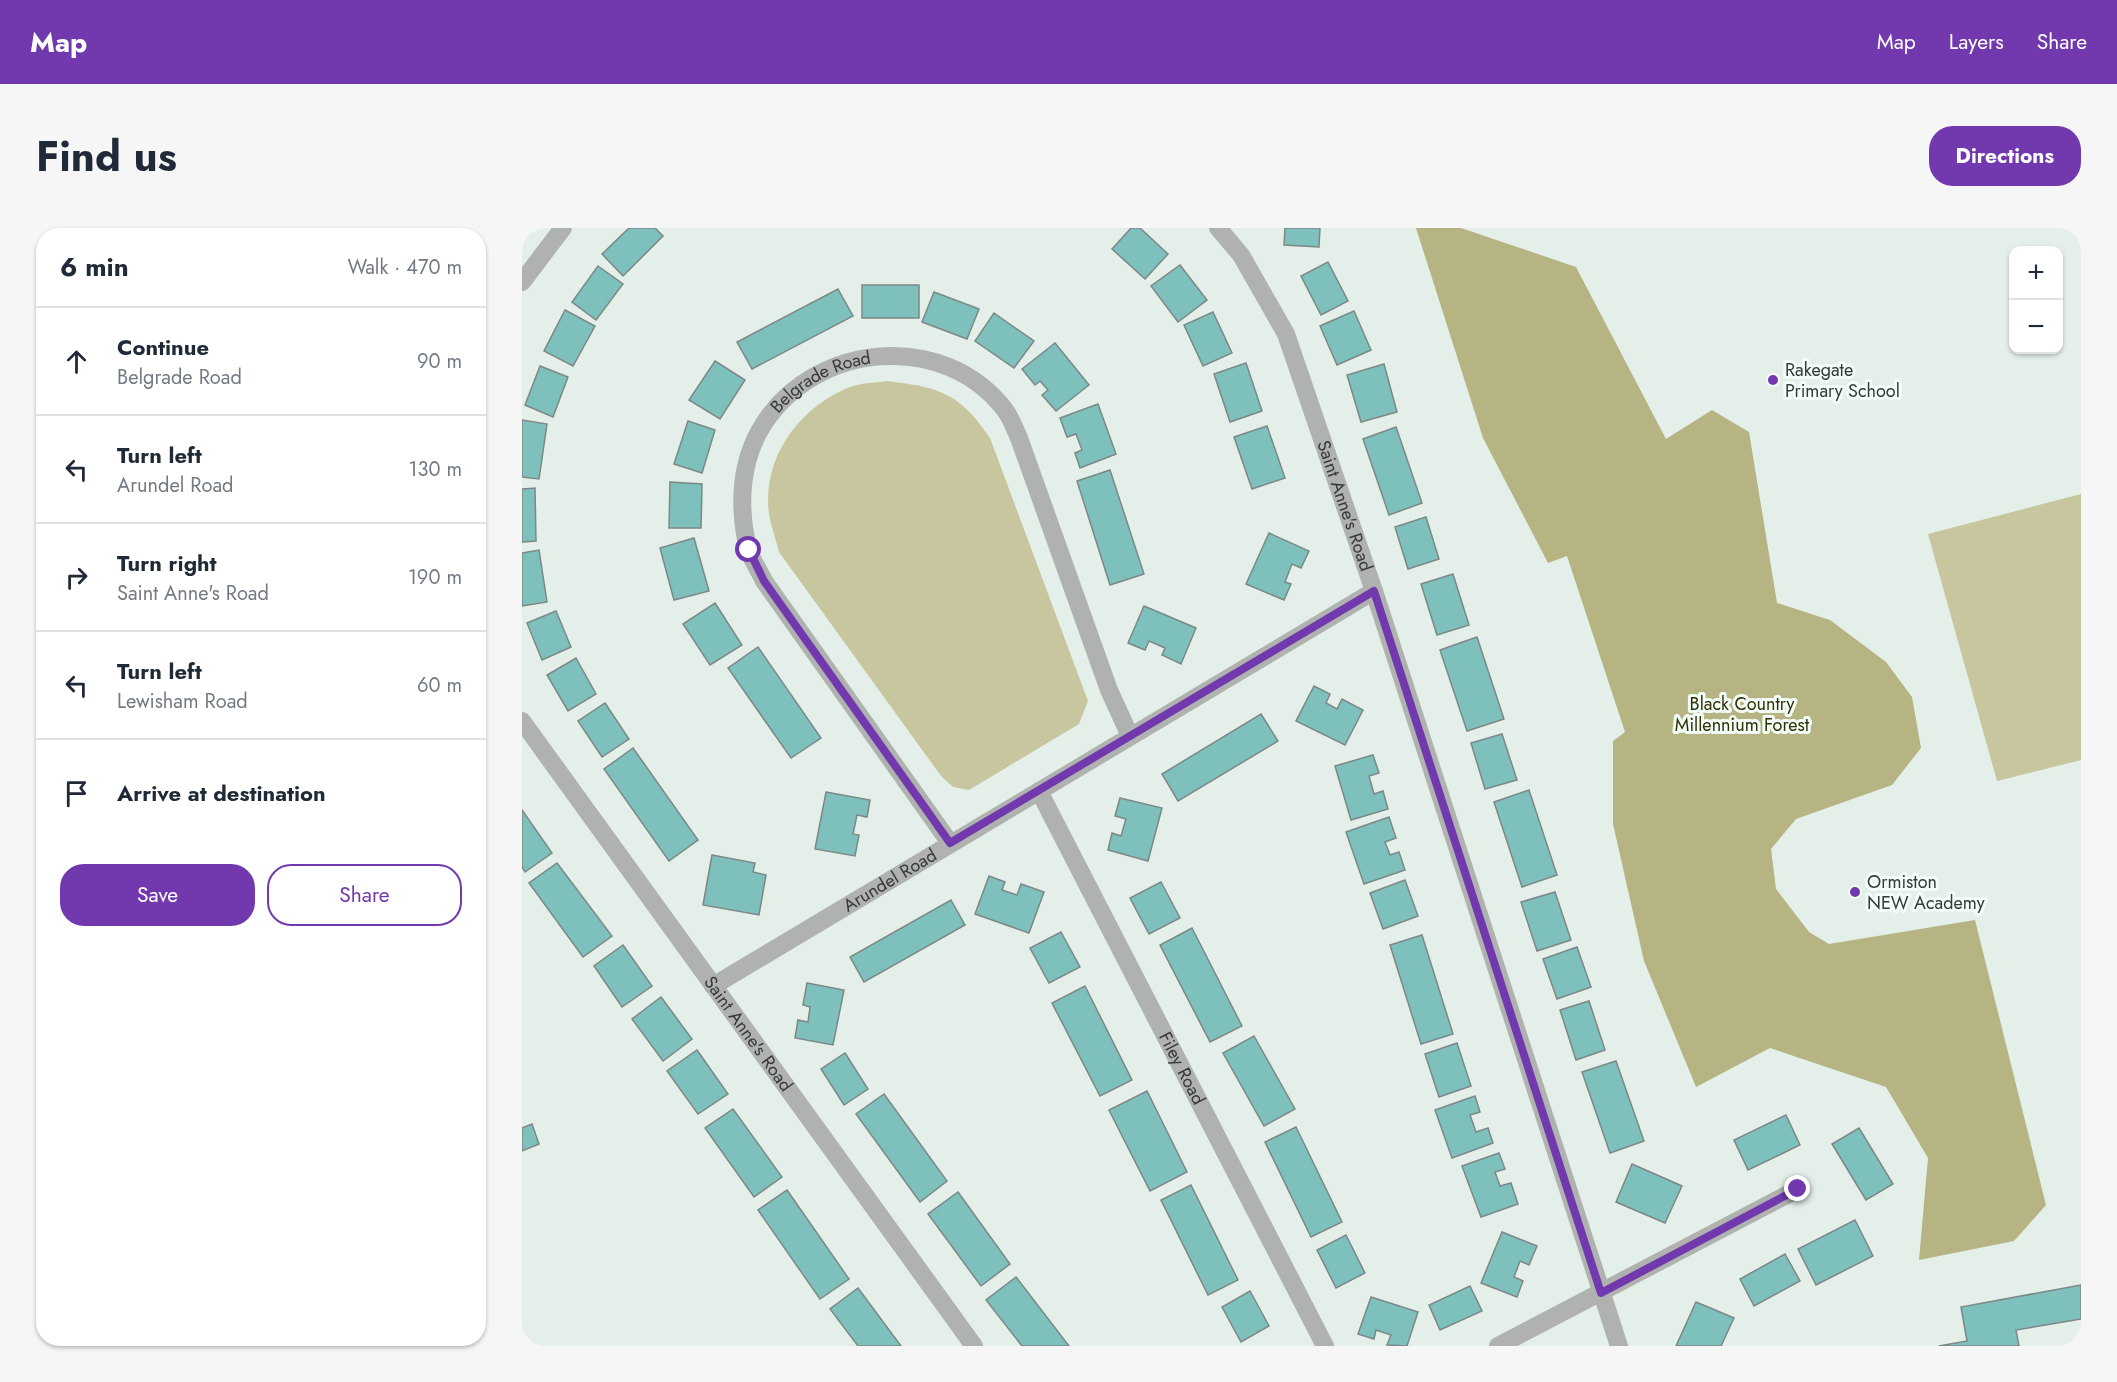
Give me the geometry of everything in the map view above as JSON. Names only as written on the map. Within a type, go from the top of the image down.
[{"type":"street","points":[[522,282],[562,228]]},
{"type":"street","name":"Saint Anne's Road","points":[[1218,228],[1241,255],[1286,334],[1374,591],[1620,1346]]},
{"type":"street","name":"Belgrade Road","points":[[950,843],[764,581],[749,550],[742,486],[748,457],[763,425],[787,396],[819,373],[853,360],[886,355],[914,356],[935,361],[970,376],[991,393],[1006,411],[1019,438],[1108,690],[1130,736]]},
{"type":"street","name":"Arundel Road","points":[[713,986],[1374,591]]},
{"type":"street","name":"Saint Anne's Road","points":[[522,721],[974,1346]]},
{"type":"street","name":"Filey Road","points":[[1039,791],[1325,1346]]},
{"type":"street","points":[[1498,1346],[1798,1189]]},
{"type":"green space","name":"Black Country Millennium Forest","points":[[1416,228],[1461,228],[1576,267],[1666,439],[1712,410],[1749,432],[1777,603],[1830,620],[1886,662],[1912,697],[1921,748],[1892,785],[1796,819],[1771,849],[1776,889],[1809,932],[1829,944],[1975,920],[2046,1205],[2014,1241],[1919,1260],[1928,1158],[1886,1087],[1770,1048],[1696,1087],[1644,961],[1613,824],[1613,741],[1625,732],[1567,556],[1548,563],[1483,438]]},
{"type":"green space","points":[[886,381],[920,386],[947,395],[969,411],[990,438],[1088,701],[1079,724],[969,790],[953,787],[941,776],[779,552],[770,520],[768,498],[770,478],[786,440],[798,423],[831,396],[850,387]]},
{"type":"green space","points":[[2081,494],[2081,760],[1997,781],[1928,534]]},
{"type":"building","points":[[629,228],[655,228],[663,236],[623,276],[602,254]]},
{"type":"building","points":[[1131,228],[1140,228],[1168,254],[1145,279],[1112,249]]},
{"type":"building","points":[[1285,228],[1320,228],[1319,247],[1284,245]]},
{"type":"building","points":[[1328,262],[1348,301],[1321,315],[1301,276]]},
{"type":"building","points":[[1180,265],[1207,300],[1178,322],[1151,286]]},
{"type":"building","points":[[598,266],[623,284],[596,320],[572,302]]},
{"type":"building","points":[[862,285],[919,285],[919,318],[862,318]]},
{"type":"building","points":[[838,289],[853,316],[752,369],[737,342]]},
{"type":"building","points":[[934,292],[979,309],[967,339],[922,322]]},
{"type":"building","points":[[565,310],[595,326],[573,366],[544,351]]},
{"type":"building","points":[[1354,311],[1371,350],[1337,365],[1320,326]]},
{"type":"building","points":[[1213,312],[1232,353],[1203,366],[1184,325]]},
{"type":"building","points":[[994,313],[1034,341],[1014,368],[975,341]]},
{"type":"building","points":[[1055,343],[1089,385],[1056,411],[1042,395],[1048,390],[1040,381],[1035,385],[1022,369]]},
{"type":"building","points":[[715,361],[745,380],[720,419],[689,400]]},
{"type":"building","points":[[1246,363],[1262,411],[1230,422],[1214,374]]},
{"type":"building","points":[[1384,364],[1397,412],[1361,422],[1347,375]]},
{"type":"building","points":[[540,366],[568,377],[553,417],[525,405]]},
{"type":"building","points":[[1098,404],[1116,454],[1080,468],[1075,453],[1082,450],[1076,434],[1067,437],[1060,418]]},
{"type":"building","points":[[522,420],[547,424],[539,479],[522,477]]},
{"type":"building","points":[[688,421],[715,430],[702,473],[674,464]]},
{"type":"building","points":[[1267,426],[1285,478],[1252,489],[1234,437]]},
{"type":"building","points":[[1396,427],[1422,503],[1389,515],[1363,439]]},
{"type":"building","points":[[1110,470],[1144,574],[1110,585],[1077,481]]},
{"type":"building","points":[[670,482],[702,484],[701,528],[669,528]]},
{"type":"building","points":[[535,488],[536,541],[522,542],[522,489]]},
{"type":"building","points":[[1426,517],[1439,559],[1408,569],[1395,527]]},
{"type":"building","points":[[1269,533],[1309,551],[1301,568],[1292,564],[1285,582],[1291,584],[1284,600],[1246,584]]},
{"type":"building","points":[[694,538],[709,591],[674,600],[660,548]]},
{"type":"building","points":[[539,550],[547,602],[522,606],[522,553]]},
{"type":"building","points":[[1453,574],[1469,625],[1437,635],[1421,584]]},
{"type":"building","points":[[715,603],[742,645],[710,665],[683,624]]},
{"type":"building","points":[[1144,606],[1196,628],[1181,664],[1162,655],[1165,648],[1149,641],[1145,650],[1128,643]]},
{"type":"building","points":[[556,611],[571,647],[542,660],[527,623]]},
{"type":"building","points":[[1477,637],[1504,719],[1467,731],[1440,650]]},
{"type":"building","points":[[758,647],[821,738],[791,758],[728,668]]},
{"type":"building","points":[[576,658],[596,694],[568,711],[547,675]]},
{"type":"building","points":[[1314,686],[1330,694],[1326,703],[1337,709],[1342,699],[1363,710],[1345,745],[1296,721]]},
{"type":"building","points":[[605,703],[629,739],[602,757],[578,721]]},
{"type":"building","points":[[1261,714],[1278,741],[1178,801],[1162,774]]},
{"type":"building","points":[[1502,734],[1517,780],[1485,789],[1471,743]]},
{"type":"building","points":[[633,748],[698,840],[669,861],[604,769]]},
{"type":"building","points":[[1373,755],[1379,773],[1369,776],[1374,794],[1383,791],[1388,809],[1351,820],[1335,766]]},
{"type":"building","points":[[1529,790],[1557,875],[1522,887],[1494,802]]},
{"type":"building","points":[[826,792],[870,800],[867,817],[857,815],[853,834],[859,835],[855,856],[815,849]]},
{"type":"building","points":[[1120,798],[1162,808],[1148,861],[1108,850],[1112,833],[1121,836],[1126,819],[1115,816]]},
{"type":"building","points":[[522,810],[552,853],[525,872],[522,867]]},
{"type":"building","points":[[1389,817],[1396,838],[1385,842],[1390,855],[1399,852],[1405,870],[1364,884],[1346,832]]},
{"type":"building","points":[[712,855],[755,863],[753,872],[766,875],[759,915],[703,905]]},
{"type":"building","points":[[557,863],[612,936],[583,957],[529,883]]},
{"type":"building","points":[[989,876],[1005,882],[1002,890],[1017,895],[1021,884],[1044,892],[1029,933],[975,914]]},
{"type":"building","points":[[1405,880],[1418,916],[1383,929],[1370,893]]},
{"type":"building","points":[[1161,882],[1180,918],[1149,934],[1130,898]]},
{"type":"building","points":[[1555,892],[1571,940],[1537,951],[1521,902]]},
{"type":"building","points":[[951,900],[965,925],[864,982],[850,957]]},
{"type":"building","points":[[1192,928],[1242,1026],[1210,1042],[1160,945]]},
{"type":"building","points":[[1061,932],[1080,967],[1049,983],[1030,948]]},
{"type":"building","points":[[1422,935],[1453,1034],[1421,1044],[1390,945]]},
{"type":"building","points":[[623,945],[652,986],[622,1007],[594,966]]},
{"type":"building","points":[[1577,947],[1591,987],[1557,999],[1543,959]]},
{"type":"building","points":[[807,983],[844,990],[833,1045],[795,1038],[798,1020],[808,1022],[810,1007],[803,1005]]},
{"type":"building","points":[[1085,986],[1132,1080],[1100,1096],[1052,1003]]},
{"type":"building","points":[[661,997],[692,1039],[663,1061],[632,1019]]},
{"type":"building","points":[[1589,1001],[1605,1050],[1576,1060],[1560,1010]]},
{"type":"building","points":[[1254,1036],[1295,1109],[1264,1126],[1223,1053]]},
{"type":"building","points":[[1457,1043],[1471,1086],[1439,1097],[1425,1054]]},
{"type":"building","points":[[697,1050],[728,1094],[698,1114],[667,1071]]},
{"type":"building","points":[[845,1053],[868,1089],[844,1105],[821,1069]]},
{"type":"building","points":[[1616,1061],[1644,1141],[1610,1153],[1582,1072]]},
{"type":"building","points":[[1147,1091],[1187,1172],[1150,1191],[1109,1110]]},
{"type":"building","points":[[884,1094],[947,1181],[920,1202],[856,1114]]},
{"type":"building","points":[[1475,1096],[1480,1112],[1470,1115],[1476,1132],[1488,1128],[1493,1143],[1452,1158],[1435,1110]]},
{"type":"building","points":[[733,1109],[782,1177],[754,1197],[705,1128]]},
{"type":"building","points":[[1786,1115],[1800,1145],[1748,1170],[1734,1140]]},
{"type":"building","points":[[532,1124],[539,1144],[522,1151],[522,1128]]},
{"type":"building","points":[[1296,1127],[1342,1222],[1311,1237],[1265,1142]]},
{"type":"building","points":[[1859,1128],[1893,1184],[1866,1200],[1832,1144]]},
{"type":"building","points":[[1499,1153],[1505,1169],[1495,1172],[1500,1186],[1511,1183],[1518,1204],[1481,1217],[1462,1166]]},
{"type":"building","points":[[1632,1164],[1682,1186],[1665,1223],[1616,1202]]},
{"type":"building","points":[[1191,1185],[1238,1280],[1208,1295],[1161,1200]]},
{"type":"building","points":[[787,1190],[849,1279],[820,1299],[758,1210]]},
{"type":"building","points":[[958,1192],[1010,1264],[981,1286],[928,1214]]},
{"type":"building","points":[[1855,1220],[1873,1256],[1816,1285],[1798,1249]]},
{"type":"building","points":[[1502,1232],[1537,1246],[1529,1265],[1520,1261],[1514,1277],[1523,1281],[1517,1297],[1481,1283]]},
{"type":"building","points":[[1346,1235],[1365,1273],[1336,1288],[1317,1250]]},
{"type":"building","points":[[1785,1254],[1800,1281],[1754,1306],[1740,1279]]},
{"type":"building","points":[[1016,1277],[1069,1346],[1022,1346],[986,1300]]},
{"type":"building","points":[[2081,1285],[2081,1319],[2016,1330],[2019,1346],[1939,1346],[1967,1341],[1961,1307]]},
{"type":"building","points":[[1470,1286],[1482,1311],[1440,1330],[1429,1305]]},
{"type":"building","points":[[858,1288],[901,1346],[858,1346],[830,1309]]},
{"type":"building","points":[[1250,1291],[1269,1326],[1241,1342],[1222,1307]]},
{"type":"building","points":[[1371,1297],[1418,1312],[1407,1346],[1387,1345],[1391,1335],[1376,1330],[1374,1339],[1358,1334]]},
{"type":"building","points":[[1696,1302],[1734,1318],[1721,1346],[1676,1346]]},
{"type":"place","name":"Rakegate Primary School","points":[[1773,380]]},
{"type":"place","name":"Ormiston NEW Academy","points":[[1855,892]]},
{"type":"route","points":[[749,550],[764,581],[950,843],[1374,591],[1601,1293],[1798,1189]]}]
